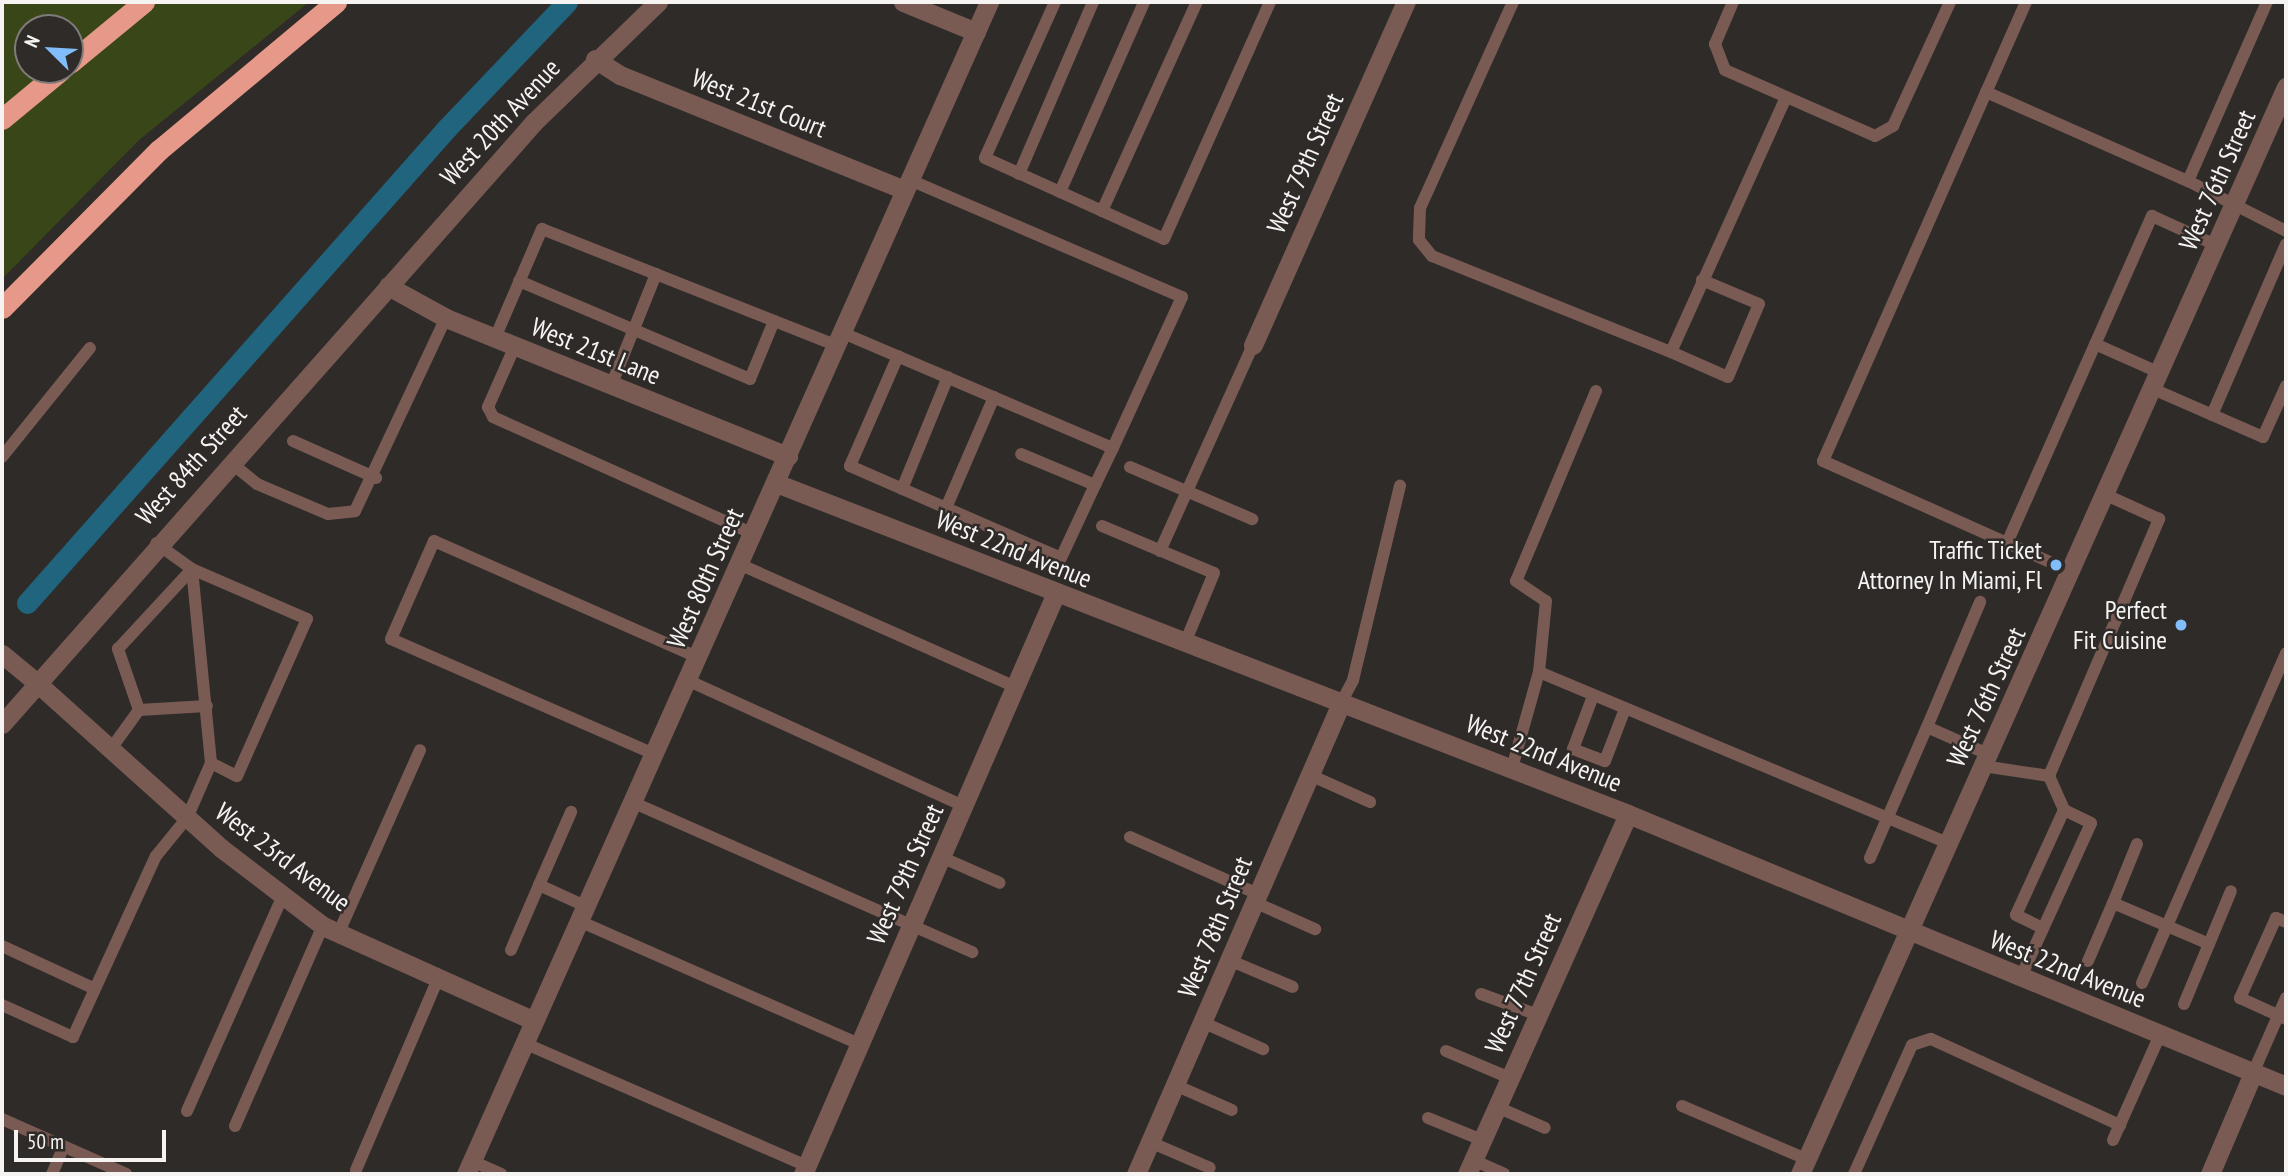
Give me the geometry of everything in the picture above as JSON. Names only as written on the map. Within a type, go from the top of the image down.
[{"type":"highway","points":[[84,51],[144,2]]},
{"type":"highway","points":[[2,308],[159,150],[336,2]]},
{"type":"highway","points":[[2,119],[44,84]]},
{"type":"street","name":"West 20th Avenue","points":[[387,286],[595,59],[658,2]]},
{"type":"street","points":[[903,2],[976,32]]},
{"type":"street","name":"West 80th Street","points":[[469,1168],[989,2]]},
{"type":"street","name":"West 79th Street","points":[[1252,345],[1406,2]]},
{"type":"street","name":"West 21st Court","points":[[595,59],[620,75],[908,185]]},
{"type":"street","name":"West 76th Street","points":[[1803,1167],[2072,572],[2233,207],[2280,117],[2286,88]]},
{"type":"street","name":"West 21st Lane","points":[[387,286],[446,318],[788,456]]},
{"type":"street","name":"West 84th Street","points":[[2,724],[156,543],[387,286]]},
{"type":"street","name":"West 22nd Avenue","points":[[776,483],[1055,595],[1342,701],[1628,814],[2020,979],[2286,1086]]},
{"type":"street","name":"West 79th Street","points":[[805,1170],[1055,595]]},
{"type":"street","points":[[2,654],[36,682]]},
{"type":"street","name":"West 23rd Avenue","points":[[36,682],[113,746],[187,818],[283,895],[331,929],[534,1021]]},
{"type":"street","name":"West 78th Street","points":[[1136,1174],[1342,701]]},
{"type":"street","name":"West 77th Street","points":[[1470,1167],[1628,814]]},
{"type":"street","points":[[2210,1174],[2253,1073]]},
{"type":"lane","points":[[1055,2],[985,158],[1164,239],[1270,2]]},
{"type":"lane","points":[[1019,174],[1093,2]]},
{"type":"lane","points":[[1060,192],[1144,2]]},
{"type":"lane","points":[[1102,211],[1197,2]]},
{"type":"lane","points":[[1513,2],[1420,208],[1419,240],[1432,256],[1728,377],[1759,304],[1702,280]]},
{"type":"lane","points":[[1733,2],[1715,44],[1719,62],[1733,76],[1859,133],[1886,134],[1950,2]]},
{"type":"lane","points":[[2026,2],[1823,461],[2072,572]]},
{"type":"lane","points":[[2188,181],[2267,2]]},
{"type":"lane","points":[[1986,92],[2188,181],[2233,207],[2286,231]]},
{"type":"lane","points":[[1671,352],[1786,100]]},
{"type":"lane","points":[[898,356],[850,466],[1061,558],[1182,297],[908,185]]},
{"type":"lane","points":[[2007,543],[2152,216],[2216,245]]},
{"type":"lane","points":[[495,338],[542,229],[774,321],[898,356],[1113,448]]},
{"type":"lane","points":[[2212,415],[2286,244]]},
{"type":"lane","points":[[611,386],[656,274]]},
{"type":"lane","points":[[519,281],[750,379],[774,321]]},
{"type":"lane","points":[[230,462],[257,484],[340,516],[359,508],[376,478],[446,318]]},
{"type":"lane","points":[[2095,344],[2212,415],[2263,438],[2286,386]]},
{"type":"lane","points":[[1160,551],[1252,345]]},
{"type":"lane","points":[[515,346],[488,407],[493,417],[753,534]]},
{"type":"lane","points":[[2,457],[90,348]]},
{"type":"lane","points":[[902,488],[948,377]]},
{"type":"lane","points":[[1512,768],[1539,672],[1546,601],[1516,581],[1596,391]]},
{"type":"lane","points":[[946,508],[994,397]]},
{"type":"lane","points":[[293,441],[376,478]]},
{"type":"lane","points":[[1021,454],[1095,485]]},
{"type":"lane","points":[[1130,467],[1252,519]]},
{"type":"lane","points":[[1342,701],[1353,680],[1400,486]]},
{"type":"lane","points":[[2020,979],[2091,823],[2064,810],[2049,776],[2159,519],[2106,495]]},
{"type":"lane","points":[[1102,526],[1214,573],[1185,643]]},
{"type":"lane","points":[[654,754],[391,639],[434,541],[697,657]]},
{"type":"lane","points":[[156,543],[192,569],[307,619],[237,776],[211,763]]},
{"type":"lane","points":[[739,564],[1015,687]]},
{"type":"lane","points":[[2,1006],[73,1037],[156,856],[187,818],[211,763],[192,569]]},
{"type":"lane","points":[[139,710],[118,649],[192,569]]},
{"type":"lane","points":[[1870,858],[1980,602]]},
{"type":"lane","points":[[2142,983],[2286,653]]},
{"type":"lane","points":[[1539,672],[1948,843]]},
{"type":"lane","points":[[687,680],[963,806]]},
{"type":"lane","points":[[1593,696],[1573,749],[1605,761],[1625,709]]},
{"type":"lane","points":[[139,710],[207,706]]},
{"type":"lane","points":[[113,746],[139,710]]},
{"type":"lane","points":[[1927,727],[1986,760],[2049,776]]},
{"type":"lane","points":[[235,1126],[419,750]]},
{"type":"lane","points":[[1310,775],[1370,802]]},
{"type":"lane","points":[[632,802],[972,952]]},
{"type":"lane","points":[[2043,928],[2016,915],[2064,810]]},
{"type":"lane","points":[[510,950],[571,812]]},
{"type":"lane","points":[[1130,836],[1315,929]]},
{"type":"lane","points":[[2088,961],[2137,845]]},
{"type":"lane","points":[[941,857],[1000,883]]},
{"type":"lane","points":[[539,885],[582,914],[859,1044]]},
{"type":"lane","points":[[2184,1004],[2231,891]]},
{"type":"lane","points":[[187,1111],[283,895]]},
{"type":"lane","points":[[2113,903],[2209,944]]},
{"type":"lane","points":[[2282,1017],[2240,998],[2276,918],[2286,922]]},
{"type":"lane","points":[[2,946],[95,989]]},
{"type":"lane","points":[[1229,960],[1293,987]]},
{"type":"lane","points":[[356,1170],[438,979]]},
{"type":"lane","points":[[1481,994],[1538,1016]]},
{"type":"lane","points":[[2253,1073],[2282,1017],[2286,998]]},
{"type":"lane","points":[[1202,1022],[1263,1049]]},
{"type":"lane","points":[[2113,1140],[2160,1035]]},
{"type":"lane","points":[[1854,1174],[1912,1045],[1931,1039],[2120,1125]]},
{"type":"lane","points":[[524,1043],[805,1170]]},
{"type":"lane","points":[[1446,1051],[1510,1078]]},
{"type":"lane","points":[[1175,1085],[1233,1110]]},
{"type":"lane","points":[[1682,1106],[1803,1167]]},
{"type":"lane","points":[[1497,1107],[1545,1128]]},
{"type":"lane","points":[[1428,1118],[1482,1140]]},
{"type":"lane","points":[[2,1119],[64,1146],[105,1170],[126,1174]]},
{"type":"lane","points":[[1150,1142],[1210,1168]]},
{"type":"lane","points":[[52,1174],[64,1146]]},
{"type":"lane","points":[[1470,1167],[1504,1174]]},
{"type":"lane","points":[[469,1168],[501,1174]]},
{"type":"green space","points":[[2,2],[309,2],[139,140],[2,279]]},
{"type":"waterway","points":[[27,603],[447,128],[567,2]]},
{"type":"place","name":"Traffic Ticket Attorney In Miami, Fl","points":[[2056,565]]},
{"type":"place","name":"Perfect Fit Cuisine","points":[[2181,625]]}]
